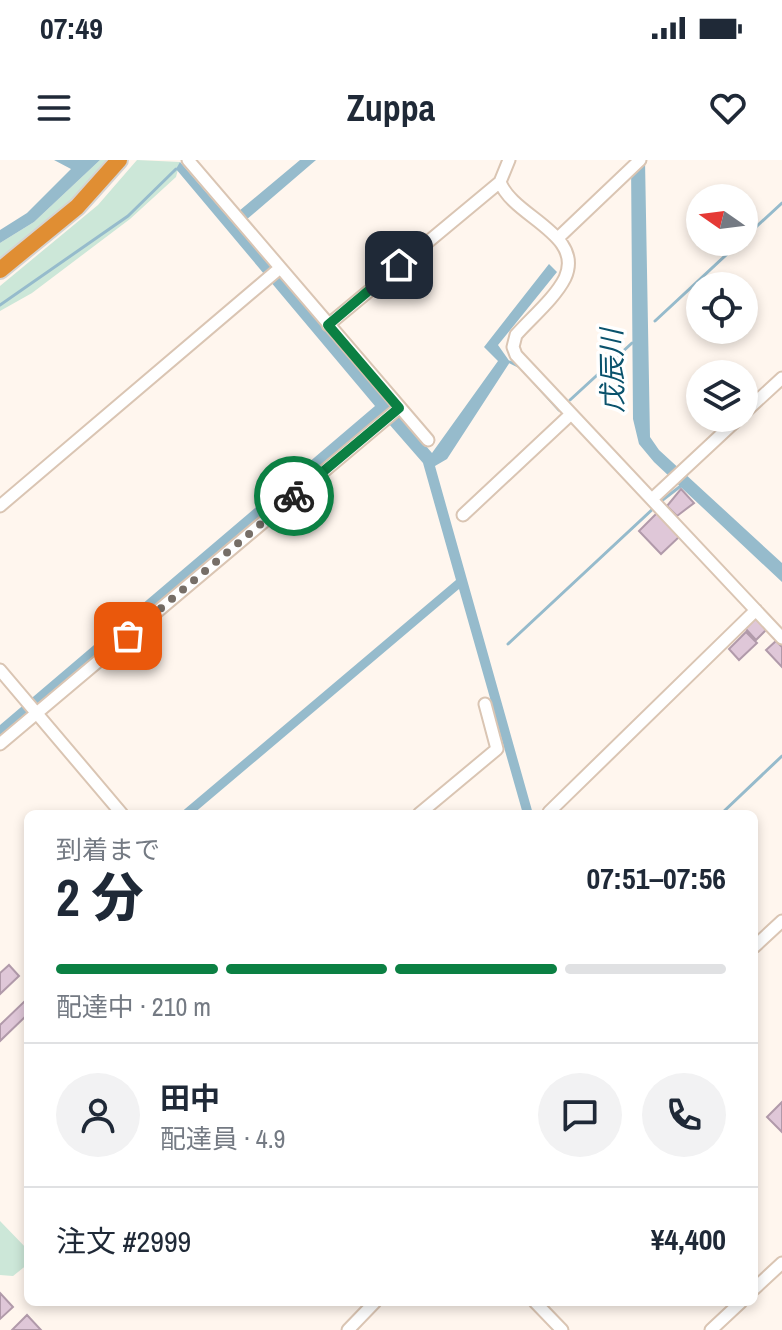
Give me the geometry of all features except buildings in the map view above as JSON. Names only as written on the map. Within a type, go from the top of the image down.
[{"type":"highway","points":[[0,270],[77,207],[119,160]]},
{"type":"street","points":[[188,160],[428,440]]},
{"type":"street","points":[[328,325],[500,182],[509,160]]},
{"type":"street","points":[[558,238],[640,160]]},
{"type":"street","points":[[500,182],[514,205],[558,238],[568,262],[564,279],[516,335],[513,347],[516,355],[782,638]]},
{"type":"street","points":[[0,506],[280,268]]},
{"type":"street","points":[[758,400],[782,378]]},
{"type":"street","points":[[0,744],[399,408]]},
{"type":"street","points":[[463,515],[571,414]]},
{"type":"street","points":[[656,503],[669,483],[724,432]]},
{"type":"street","points":[[551,810],[756,610]]},
{"type":"street","points":[[0,670],[119,810]]},
{"type":"street","points":[[424,810],[497,749],[485,704]]},
{"type":"street","points":[[758,943],[782,921]]},
{"type":"street","points":[[758,1285],[782,1263]]},
{"type":"street","points":[[348,1330],[371,1306]]},
{"type":"street","points":[[539,1306],[562,1330]]},
{"type":"street","points":[[711,1330],[737,1306]]},
{"type":"green space","points":[[100,160],[110,160],[74,199],[0,261],[0,243],[34,222]]},
{"type":"green space","points":[[137,160],[180,162],[176,177],[130,219],[32,293],[0,311],[0,286],[98,205]]},
{"type":"green space","points":[[0,1221],[24,1246],[24,1267],[13,1276],[0,1275]]},
{"type":"water","points":[[54,160],[100,160],[34,222],[0,243],[0,230],[27,213],[71,169]]},
{"type":"water","points":[[300,160],[316,160],[246,220],[239,211]]},
{"type":"water","points":[[631,160],[645,160],[650,437],[659,450],[782,563],[782,582],[654,462],[639,444],[633,419]]},
{"type":"water","points":[[180,162],[432,453],[498,361],[484,347],[549,264],[557,272],[498,345],[510,362],[447,459],[435,466],[532,810],[522,810],[459,589],[198,810],[184,810],[456,580],[423,463],[382,416],[0,739],[0,725],[375,406],[176,169]]},
{"type":"waterway","points":[[0,305],[128,216],[176,169]]},
{"type":"waterway","points":[[758,225],[782,203]]},
{"type":"waterway","points":[[655,321],[725,256]]},
{"type":"waterway","name":"戊辰川","points":[[570,400],[632,343]]},
{"type":"waterway","points":[[510,362],[520,367],[559,410]]},
{"type":"waterway","points":[[660,502],[682,485]]},
{"type":"waterway","points":[[508,644],[655,507]]},
{"type":"waterway","points":[[725,810],[782,756]]},
{"type":"way so far","points":[[128,636],[294,496]]},
{"type":"route","points":[[294,496],[399,408],[328,325],[399,265]]}]
